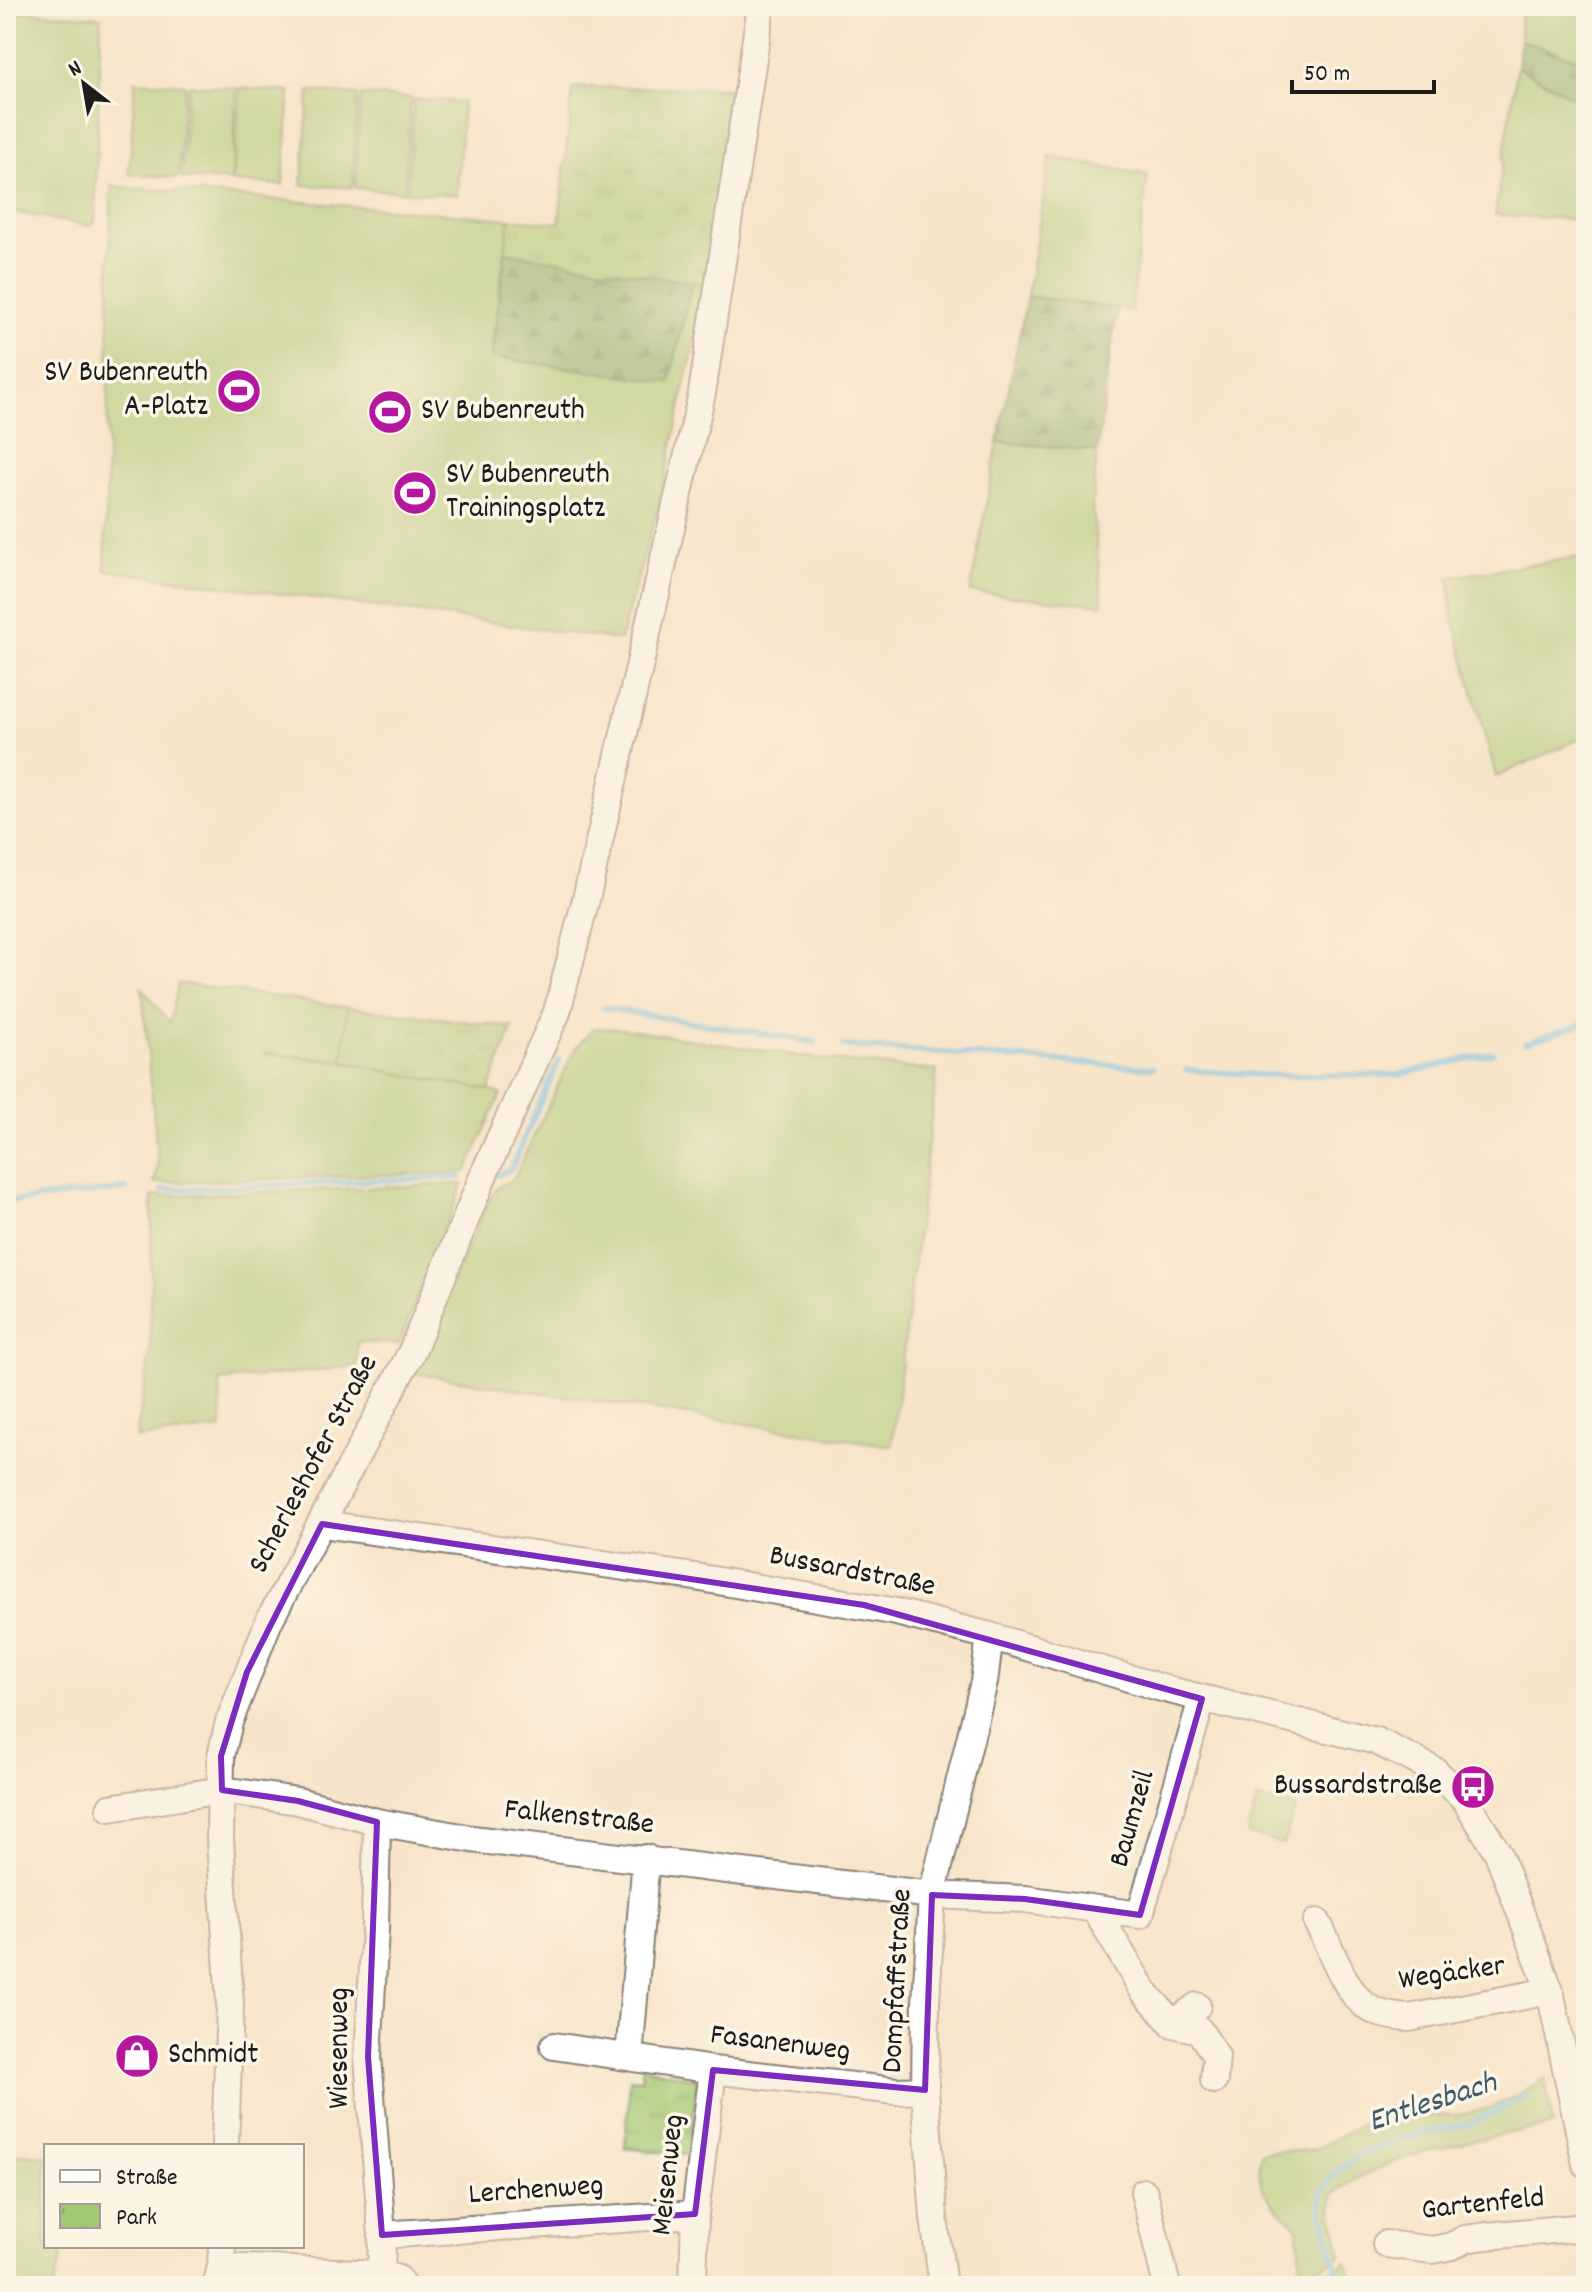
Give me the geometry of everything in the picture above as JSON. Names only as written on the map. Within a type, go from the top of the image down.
[{"type":"street","name":"Scherleshofer Straße","points":[[225,2144],[230,2005],[220,1838],[221,1756],[229,1722],[269,1621],[412,1351],[484,1174],[557,1012],[590,884],[702,393],[761,6]]},
{"type":"street","name":"Bussardstraße","points":[[322,1524],[680,1575],[850,1603],[990,1636],[1202,1699],[1376,1741],[1435,1771],[1465,1799],[1498,1853],[1550,1991],[1586,2164]]},
{"type":"street","name":"Dompfaffstraße","points":[[943,2286],[934,2218],[925,2090],[932,1895],[984,1682],[990,1636]]},
{"type":"street","name":"Baumzeil","points":[[932,1895],[1025,1899],[1140,1915],[1202,1699]]},
{"type":"street","points":[[110,1808],[222,1790]]},
{"type":"street","name":"Falkenstraße","points":[[222,1790],[298,1801],[377,1822],[472,1839],[932,1895]]},
{"type":"street","name":"Wiesenweg","points":[[220,2266],[391,2280],[382,2235],[368,2057],[377,1822]]},
{"type":"street","points":[[629,2057],[646,1858]]},
{"type":"street","points":[[1095,1909],[1138,1994],[1173,2024],[1199,2030],[1216,2056],[1214,2080]]},
{"type":"street","name":"Wegäcker","points":[[1317,1922],[1345,1978],[1364,2005],[1385,2016],[1409,2018],[1550,1991]]},
{"type":"street","points":[[1173,2024],[1197,2006]]},
{"type":"street","name":"Fasanenweg","points":[[554,2046],[713,2070],[896,2091],[925,2090]]},
{"type":"street","name":"Meisenweg","points":[[693,2286],[695,2214],[713,2070]]},
{"type":"street","points":[[1144,2192],[1167,2286]]},
{"type":"street","name":"Lerchenweg","points":[[382,2235],[695,2214]]},
{"type":"street","name":"Gartenfeld","points":[[1386,2244],[1432,2250],[1452,2246],[1465,2239],[1586,2227]]},
{"type":"highlighted area","points":[[322,1524],[864,1605],[1202,1699],[1140,1915],[1025,1899],[932,1895],[925,2090],[713,2070],[695,2214],[382,2235],[368,2057],[377,1822],[298,1801],[222,1790],[221,1756],[247,1672]]},
{"type":"green space","points":[[1520,6],[1586,6],[1586,62],[1520,40]]},
{"type":"green space","points":[[6,10],[101,17],[95,222],[90,226],[6,211]]},
{"type":"green space","points":[[1520,40],[1586,62],[1586,104],[1517,67]]},
{"type":"green space","points":[[1517,67],[1586,104],[1586,220],[1495,215]]},
{"type":"green space","points":[[135,81],[185,84],[178,178],[129,174]]},
{"type":"green space","points":[[188,85],[237,88],[231,181],[181,178]]},
{"type":"green space","points":[[573,87],[736,88],[707,285],[505,252],[510,219],[559,223]]},
{"type":"green space","points":[[240,88],[290,92],[283,185],[233,182]]},
{"type":"green space","points":[[309,91],[358,95],[352,188],[302,185]]},
{"type":"green space","points":[[361,95],[411,98],[404,192],[355,188]]},
{"type":"green space","points":[[414,99],[463,102],[457,195],[407,192]]},
{"type":"green space","points":[[1050,157],[1148,175],[1131,310],[1027,296]]},
{"type":"green space","name":"SV Bubenreuth","points":[[111,186],[510,219],[491,357],[669,382],[692,282],[707,285],[661,497],[620,640],[105,570]]},
{"type":"green space","points":[[505,252],[692,282],[670,382],[491,357]]},
{"type":"green space","points":[[1027,296],[1117,309],[1097,451],[998,442]]},
{"type":"green space","points":[[998,442],[1097,451],[1092,504],[1103,605],[970,592]]},
{"type":"green space","points":[[1586,556],[1586,736],[1496,777],[1452,614],[1449,577]]},
{"type":"green space","points":[[178,983],[347,1007],[343,1060],[263,1053],[443,1078],[501,1094],[466,1172],[154,1183],[158,1166],[142,988],[170,1023]]},
{"type":"green space","points":[[347,1007],[513,1027],[489,1090],[394,1073],[343,1060]]},
{"type":"green space","points":[[593,1028],[622,1029],[820,1059],[937,1071],[892,1446],[412,1373],[487,1203],[498,1187],[514,1178],[575,1049]]},
{"type":"green space","points":[[463,1184],[399,1344],[357,1342],[357,1366],[220,1381],[222,1429],[136,1438],[150,1352],[152,1196]]},
{"type":"green space","points":[[1257,1799],[1295,1808],[1284,1844],[1247,1834]]},
{"type":"green space","points":[[643,2067],[697,2079],[689,2155],[625,2148],[630,2078],[641,2079]]},
{"type":"green space","points":[[1545,2078],[1553,2125],[1437,2149],[1378,2168],[1353,2181],[1333,2196],[1332,2208],[1341,2256],[1326,2265],[1300,2270],[1298,2229],[1273,2204],[1262,2187],[1261,2153],[1316,2148],[1382,2118],[1474,2112],[1516,2096]]},
{"type":"green space","points":[[6,2153],[44,2156],[44,2248],[64,2248],[54,2286],[6,2286]]},
{"type":"green space","points":[[1346,2262],[1355,2286],[1301,2286],[1299,2279],[1330,2271]]},
{"type":"waterway","points":[[604,1008],[815,1042]]},
{"type":"waterway","points":[[1525,1043],[1586,1023]]},
{"type":"waterway","points":[[844,1046],[1153,1068]]},
{"type":"waterway","points":[[1186,1070],[1262,1075],[1397,1075],[1493,1053]]},
{"type":"waterway","points":[[498,1175],[511,1169],[559,1060]]},
{"type":"waterway","points":[[162,1190],[460,1177]]},
{"type":"waterway","points":[[6,1202],[125,1189]]},
{"type":"waterway","name":"Entlesbach","points":[[1341,2286],[1321,2208],[1322,2193],[1333,2175],[1362,2153],[1421,2133],[1469,2124],[1528,2096]]},
{"type":"place","name":"SV Bubenreuth A-Platz","points":[[239,391]]},
{"type":"place","name":"SV Bubenreuth","points":[[390,412]]},
{"type":"place","name":"SV Bubenreuth Trainingsplatz","points":[[415,493]]},
{"type":"place","name":"Bussardstraße","points":[[1473,1787]]},
{"type":"place","name":"Schmidt","points":[[137,2056]]}]
